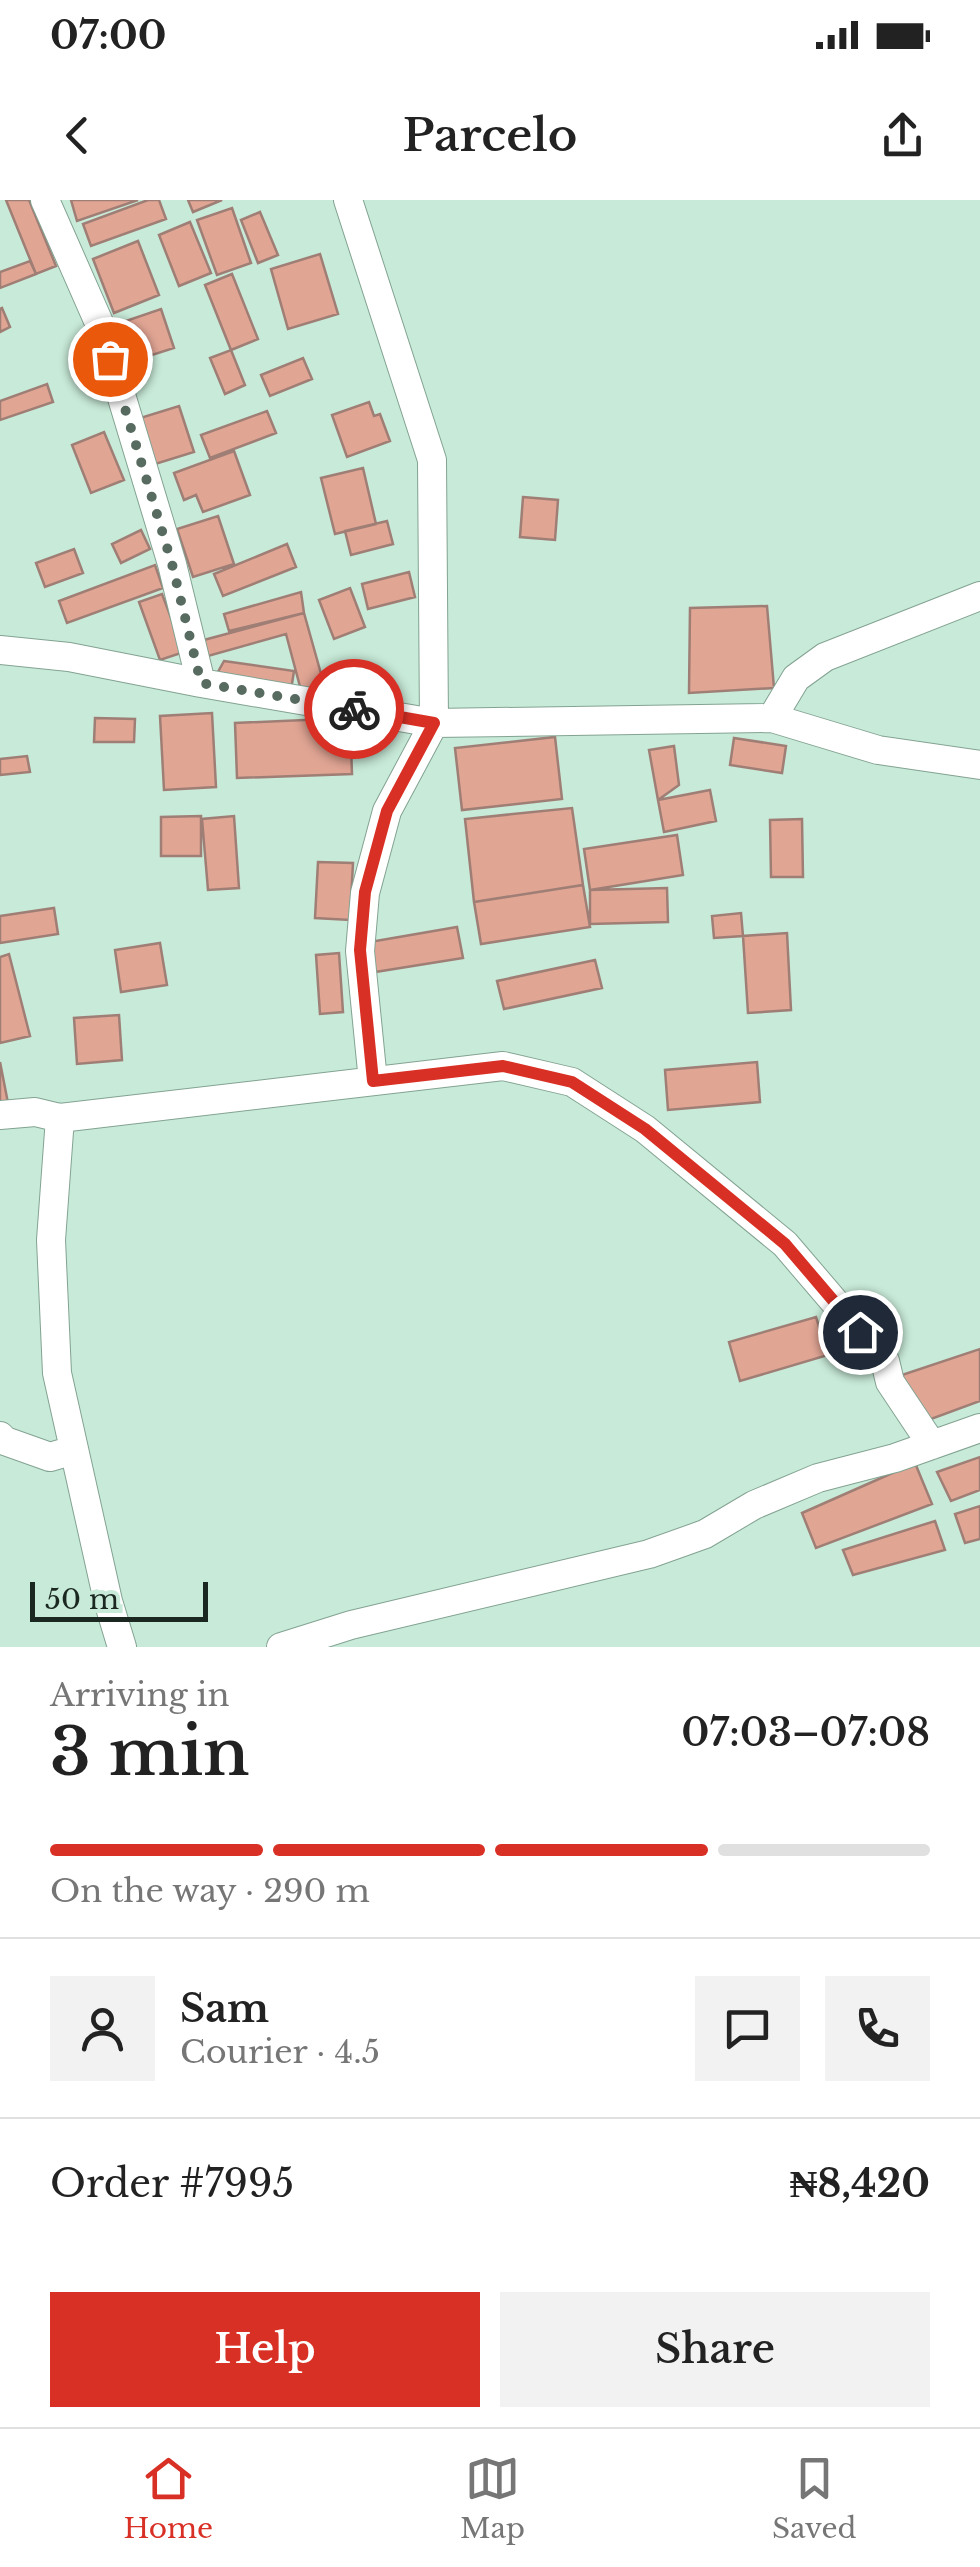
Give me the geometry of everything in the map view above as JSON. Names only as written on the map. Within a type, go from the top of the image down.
[{"type":"street","points":[[44,200],[100,325],[172,564],[201,683]]},
{"type":"street","points":[[348,200],[432,460],[434,723],[387,811],[365,892],[360,950],[373,1081]]},
{"type":"street","points":[[772,718],[796,678],[825,657],[980,596]]},
{"type":"street","points":[[0,650],[68,657],[434,723],[772,718],[878,750],[980,765]]},
{"type":"street","points":[[0,1115],[35,1112],[60,1118],[503,1066],[572,1082],[631,1119],[785,1244],[885,1361],[890,1382],[932,1445]]},
{"type":"street","points":[[60,1118],[52,1260],[57,1374],[122,1647]]},
{"type":"street","points":[[281,1647],[350,1625],[649,1554],[705,1534],[754,1505],[818,1478],[980,1428]]},
{"type":"street","points":[[0,1436],[5,1442],[50,1457],[74,1450]]},
{"type":"building","points":[[6,200],[29,200],[56,266],[36,274]]},
{"type":"building","points":[[71,200],[138,200],[77,221]]},
{"type":"building","points":[[148,200],[159,200],[166,219],[91,246],[83,224]]},
{"type":"building","points":[[188,200],[222,200],[193,212]]},
{"type":"building","points":[[232,208],[251,263],[217,275],[197,220]]},
{"type":"building","points":[[260,212],[278,255],[258,263],[241,220]]},
{"type":"building","points":[[190,222],[211,273],[179,286],[159,235]]},
{"type":"building","points":[[138,241],[159,295],[114,313],[93,259]]},
{"type":"building","points":[[320,254],[338,314],[288,329],[271,269]]},
{"type":"building","points":[[30,261],[36,274],[0,288],[0,272]]},
{"type":"building","points":[[232,274],[258,339],[231,350],[205,285]]},
{"type":"building","points":[[0,309],[10,327],[0,332]]},
{"type":"building","points":[[161,309],[174,348],[130,362],[117,324]]},
{"type":"building","points":[[231,350],[245,385],[225,394],[210,358]]},
{"type":"building","points":[[303,358],[312,379],[270,396],[261,375]]},
{"type":"building","points":[[47,384],[53,402],[0,420],[0,401]]},
{"type":"building","points":[[369,402],[374,416],[380,414],[390,441],[347,457],[332,415]]},
{"type":"building","points":[[179,406],[194,452],[152,465],[137,419]]},
{"type":"building","points":[[267,411],[276,433],[210,458],[201,435]]},
{"type":"building","points":[[104,432],[124,480],[91,493],[72,445]]},
{"type":"building","points":[[234,451],[250,495],[203,512],[196,495],[184,500],[174,473]]},
{"type":"building","points":[[363,468],[376,524],[335,534],[321,478]]},
{"type":"building","points":[[523,497],[558,500],[555,540],[520,537]]},
{"type":"building","points":[[218,516],[234,564],[193,577],[177,529]]},
{"type":"building","points":[[387,521],[393,544],[351,555],[345,531]]},
{"type":"building","points":[[141,530],[150,549],[121,563],[112,544]]},
{"type":"building","points":[[287,544],[296,567],[223,596],[214,574]]},
{"type":"building","points":[[74,549],[83,573],[45,587],[36,563]]},
{"type":"building","points":[[155,565],[163,588],[67,623],[59,601]]},
{"type":"building","points":[[409,572],[415,597],[368,609],[362,584]]},
{"type":"building","points":[[350,588],[365,627],[334,639],[319,600]]},
{"type":"building","points":[[301,592],[304,613],[229,631],[224,614]]},
{"type":"building","points":[[162,594],[184,652],[160,660],[139,602]]},
{"type":"building","points":[[767,606],[774,688],[689,693],[690,608]]},
{"type":"building","points":[[304,613],[325,688],[302,694],[286,634],[208,656],[204,640]]},
{"type":"building","points":[[224,661],[294,671],[291,690],[214,679]]},
{"type":"building","points":[[212,713],[216,787],[164,790],[160,716]]},
{"type":"building","points":[[95,718],[135,719],[134,742],[94,742]]},
{"type":"building","points":[[350,718],[352,774],[237,778],[235,723]]},
{"type":"building","points":[[555,737],[562,799],[462,810],[455,748]]},
{"type":"building","points":[[734,738],[786,746],[782,773],[730,765]]},
{"type":"building","points":[[674,746],[679,785],[658,800],[649,750]]},
{"type":"building","points":[[27,756],[30,772],[0,775],[0,759]]},
{"type":"building","points":[[710,790],[716,821],[664,832],[658,800]]},
{"type":"building","points":[[572,808],[583,885],[474,902],[465,819]]},
{"type":"building","points":[[201,816],[201,856],[161,856],[161,817]]},
{"type":"building","points":[[234,816],[239,888],[208,890],[202,819]]},
{"type":"building","points":[[802,819],[803,877],[771,877],[770,820]]},
{"type":"building","points":[[677,835],[683,875],[590,890],[584,849]]},
{"type":"building","points":[[318,862],[353,863],[350,920],[315,918]]},
{"type":"building","points":[[583,885],[590,927],[481,944],[474,902]]},
{"type":"building","points":[[667,888],[668,922],[590,924],[590,890]]},
{"type":"building","points":[[54,908],[58,934],[0,943],[0,916]]},
{"type":"building","points":[[741,913],[743,936],[714,938],[712,916]]},
{"type":"building","points":[[457,927],[463,958],[369,973],[364,943]]},
{"type":"building","points":[[787,933],[791,1010],[748,1013],[743,936]]},
{"type":"building","points":[[160,943],[167,985],[121,992],[115,950]]},
{"type":"building","points":[[339,953],[343,1012],[320,1014],[316,955]]},
{"type":"building","points":[[9,954],[30,1036],[0,1043],[0,957]]},
{"type":"building","points":[[595,960],[602,988],[504,1009],[497,981]]},
{"type":"building","points":[[119,1015],[122,1060],[77,1064],[74,1018]]},
{"type":"building","points":[[0,1062],[9,1108],[0,1110]]},
{"type":"building","points":[[757,1062],[760,1102],[668,1110],[665,1070]]},
{"type":"building","points":[[816,1317],[828,1355],[740,1381],[729,1342]]},
{"type":"building","points":[[980,1349],[980,1401],[923,1422],[899,1376]]},
{"type":"building","points":[[980,1457],[980,1490],[951,1501],[937,1472]]},
{"type":"building","points":[[915,1463],[932,1504],[816,1548],[802,1513]]},
{"type":"building","points":[[980,1506],[980,1539],[965,1543],[955,1514]]},
{"type":"building","points":[[935,1521],[945,1550],[853,1575],[843,1550]]},
{"type":"way so far","points":[[110,359],[172,564],[201,683],[354,709]]},
{"type":"route","points":[[354,709],[434,723],[387,811],[365,892],[360,950],[373,1081],[503,1066],[572,1082],[645,1129],[785,1244],[860,1332]]}]
